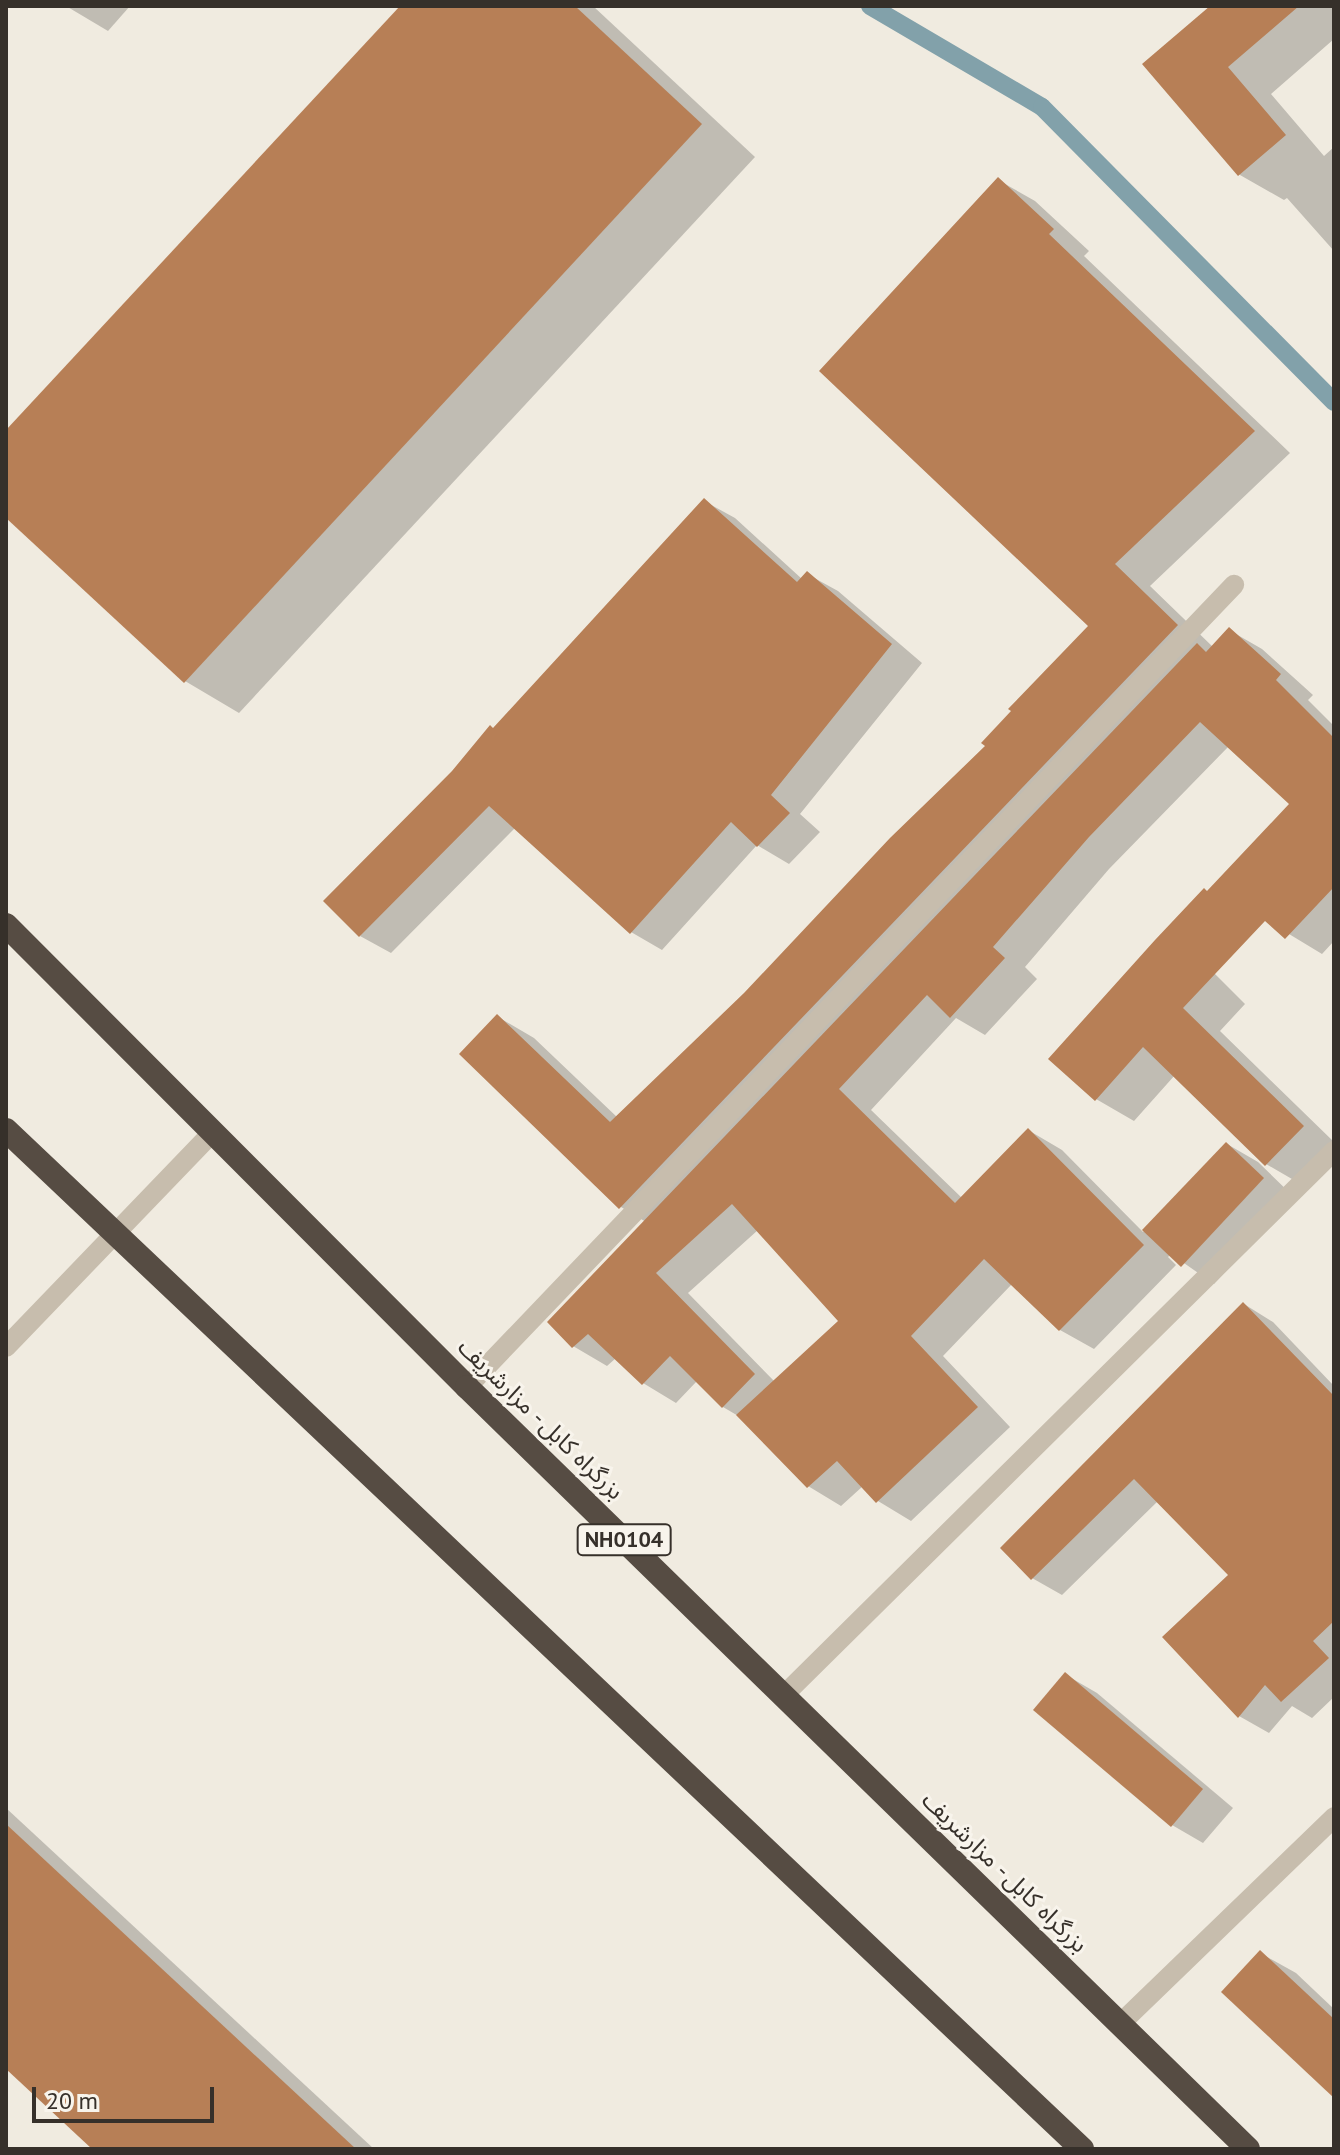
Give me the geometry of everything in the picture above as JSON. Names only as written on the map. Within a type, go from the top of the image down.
[{"type":"highway","name":"بزرگراه کابل - مزارشریف","points":[[6,925],[467,1387],[1248,2149]]},
{"type":"highway","points":[[6,1130],[1082,2149]]},
{"type":"street","points":[[467,1387],[1234,585]]},
{"type":"street","points":[[6,1347],[212,1133]]},
{"type":"street","points":[[784,1695],[1334,1151]]},
{"type":"street","points":[[1120,2024],[1334,1817]]},
{"type":"building","points":[[400,6],[575,6],[702,124],[184,683],[6,518],[6,430]]},
{"type":"building","points":[[1210,6],[1299,6],[1228,67],[1286,135],[1238,176],[1142,64]]},
{"type":"building","points":[[998,177],[1054,229],[1049,234],[1255,431],[1115,564],[1178,625],[619,1209],[459,1054],[497,1014],[610,1122],[744,993],[890,838],[985,746],[981,743],[1011,711],[1008,709],[1088,626],[819,371]]},
{"type":"building","points":[[704,498],[797,582],[807,571],[892,644],[771,795],[790,813],[757,847],[731,822],[630,934],[489,806],[359,937],[323,901],[452,771],[490,725],[493,728]]},
{"type":"building","points":[[1229,627],[1281,674],[1276,680],[1334,738],[1334,887],[1285,939],[1265,921],[1183,1008],[1304,1126],[1265,1166],[1143,1047],[1095,1101],[1048,1059],[1204,888],[1207,891],[1289,804],[1200,722],[1089,837],[993,947],[1005,958],[950,1018],[927,995],[839,1089],[955,1203],[1028,1128],[1144,1245],[1059,1331],[984,1259],[911,1336],[978,1407],[876,1503],[837,1461],[807,1488],[736,1415],[838,1321],[732,1204],[656,1273],[755,1374],[722,1408],[670,1356],[642,1385],[588,1334],[572,1348],[547,1322],[1197,643],[1206,652]]},
{"type":"building","points":[[1226,1142],[1264,1178],[1181,1267],[1142,1230]]},
{"type":"building","points":[[1243,1302],[1334,1396],[1334,1621],[1313,1641],[1329,1658],[1281,1702],[1265,1685],[1238,1718],[1162,1637],[1228,1575],[1134,1479],[1031,1580],[1000,1548]]},
{"type":"building","points":[[1065,1672],[1203,1789],[1171,1827],[1033,1710]]},
{"type":"building","points":[[6,1824],[356,2149],[92,2149],[6,2069]]},
{"type":"building","points":[[1260,1950],[1334,2019],[1334,2098],[1221,1992]]},
{"type":"waterway","points":[[870,6],[1042,107],[1334,402]]}]
